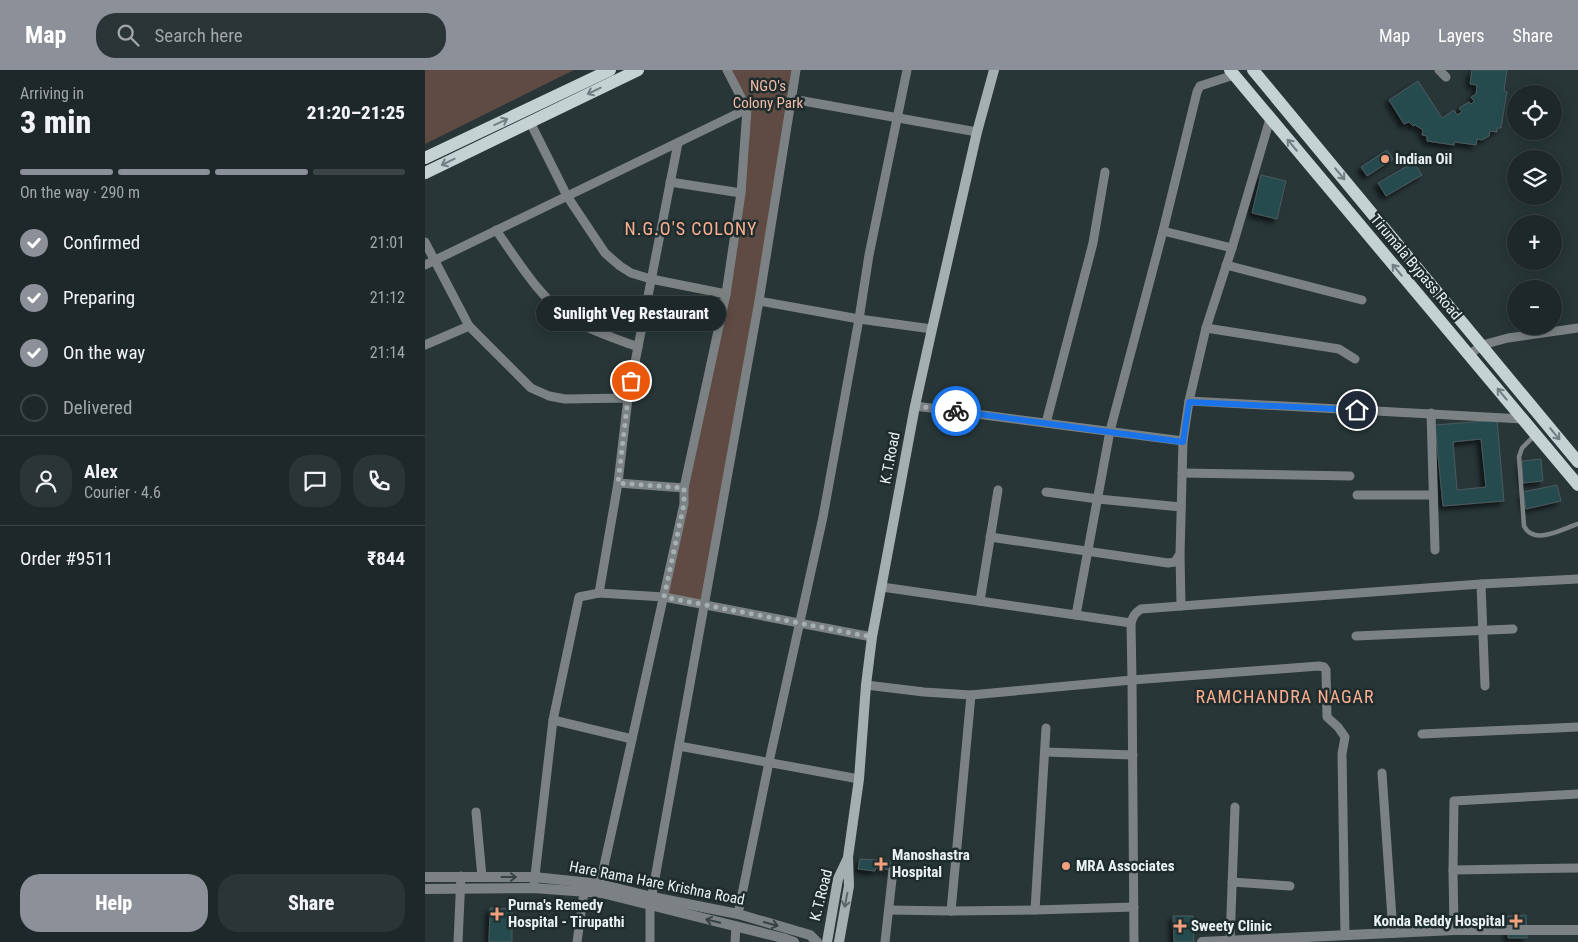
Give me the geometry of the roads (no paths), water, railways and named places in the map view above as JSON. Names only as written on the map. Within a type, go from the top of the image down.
[{"type":"main road","points":[[425,158],[610,70]]},
{"type":"main road","points":[[425,173],[638,70]]},
{"type":"main road","name":"K.T.Road","points":[[839,942],[849,886],[848,857],[859,779],[866,685],[872,637],[915,406],[977,132],[994,70]]},
{"type":"main road","name":"Tirumala Bypass Road","points":[[1253,70],[1578,462]]},
{"type":"main road","name":"Tirumala Bypass Road","points":[[1232,73],[1578,484]]},
{"type":"main road","name":"K.T.Road","points":[[827,942],[838,879],[848,857]]},
{"type":"street","points":[[600,884],[684,504],[684,488],[726,294],[741,193],[747,109],[727,70]]},
{"type":"street","points":[[650,942],[651,901],[759,301],[796,70]]},
{"type":"street","points":[[738,914],[769,762],[823,517],[869,255],[907,70]]},
{"type":"street","points":[[1439,70],[1447,77]]},
{"type":"street","points":[[1076,615],[1110,431],[1163,232],[1198,88],[1232,73]]},
{"type":"street","points":[[792,99],[977,132]]},
{"type":"street","points":[[425,265],[747,109]]},
{"type":"street","points":[[1181,606],[1180,554],[1183,442],[1189,402],[1206,328],[1270,119]]},
{"type":"street","points":[[530,122],[567,196],[605,253],[631,273],[651,279],[726,294]]},
{"type":"street","points":[[599,593],[618,483],[628,398],[678,143]]},
{"type":"street","points":[[1046,423],[1093,243],[1105,172]]},
{"type":"street","points":[[670,182],[741,193]]},
{"type":"street","points":[[496,230],[541,293],[571,319],[638,347]]},
{"type":"street","points":[[1163,232],[1232,248]]},
{"type":"street","points":[[425,242],[469,326],[531,388],[549,396],[565,399],[628,398]]},
{"type":"street","points":[[1226,265],[1362,300]]},
{"type":"street","points":[[759,301],[859,319],[932,329]]},
{"type":"street","points":[[425,344],[469,326]]},
{"type":"street","points":[[1206,328],[1339,349],[1355,358]]},
{"type":"street","points":[[1469,355],[1482,345],[1508,338],[1578,328]]},
{"type":"street","points":[[1189,402],[1523,418]]},
{"type":"street","points":[[915,406],[1183,442]]},
{"type":"street","points":[[1431,414],[1435,550]]},
{"type":"street","points":[[1182,473],[1350,476]]},
{"type":"street","points":[[618,483],[684,488]]},
{"type":"street","points":[[979,601],[998,490]]},
{"type":"street","points":[[1046,492],[1181,507]]},
{"type":"street","points":[[1357,495],[1433,495]]},
{"type":"street","points":[[990,537],[1168,564],[1175,562],[1180,554]]},
{"type":"street","points":[[1134,942],[1131,623],[1133,615],[1141,609],[1481,584],[1578,580]]},
{"type":"street","points":[[1481,584],[1485,686]]},
{"type":"street","points":[[882,587],[1131,623]]},
{"type":"street","points":[[533,888],[553,720],[579,597],[599,593],[664,597],[872,637]]},
{"type":"street","points":[[1356,636],[1513,629]]},
{"type":"street","points":[[866,685],[971,695],[1133,680],[1324,667],[1326,670],[1327,717],[1345,737],[1342,754],[1345,935]]},
{"type":"street","points":[[951,911],[971,695]]},
{"type":"street","points":[[553,720],[632,739]]},
{"type":"street","points":[[1421,734],[1578,727]]},
{"type":"street","points":[[1035,910],[1046,728]]},
{"type":"street","points":[[679,746],[859,779]]},
{"type":"street","points":[[1045,752],[1133,755]]},
{"type":"street","points":[[1383,773],[1393,933]]},
{"type":"street","points":[[1453,930],[1454,801],[1578,794]]},
{"type":"street","points":[[1235,807],[1232,882],[1237,941]]},
{"type":"street","points":[[476,812],[482,877]]},
{"type":"street","points":[[1453,870],[1578,868]]},
{"type":"street","points":[[885,942],[893,870]]},
{"type":"street","points":[[458,942],[461,876]]},
{"type":"street","name":"Hare Rama Hare Krishna Road","points":[[425,877],[534,877],[600,884],[736,927],[794,942]]},
{"type":"street","points":[[1232,882],[1290,886]]},
{"type":"street","name":"Hare Rama Hare Krishna Road","points":[[425,889],[533,888],[602,893],[738,914],[810,935],[817,942]]},
{"type":"street","points":[[577,942],[584,892]]},
{"type":"street","points":[[889,910],[1035,910],[1134,907]]},
{"type":"street","points":[[735,942],[736,927]]},
{"type":"street","points":[[1202,942],[1453,930],[1578,930]]},
{"type":"lane","points":[[1536,434],[1522,448],[1519,457],[1523,526],[1530,534],[1540,537],[1578,524]]},
{"type":"place","name":"Indian Oil","points":[[1385,159]]},
{"type":"place","name":"Sunlight Veg Restaurant","points":[[631,381]]},
{"type":"place","name":"Manoshastra Hospital","points":[[881,864]]},
{"type":"place","name":"MRA Associates","points":[[1066,866]]},
{"type":"place","name":"Purna's Remedy Hospital - Tirupathi","points":[[497,914]]},
{"type":"place","name":"Konda Reddy Hospital","points":[[1516,921]]},
{"type":"place","name":"Sweety Clinic","points":[[1180,926]]},
{"type":"district","name":"N.G.O'S COLONY","points":[[691,229]]},
{"type":"district","name":"RAMCHANDRA NAGAR","points":[[1285,697]]},
{"type":"park label","name":"NGO's Colony Park","points":[[768,94]]}]
